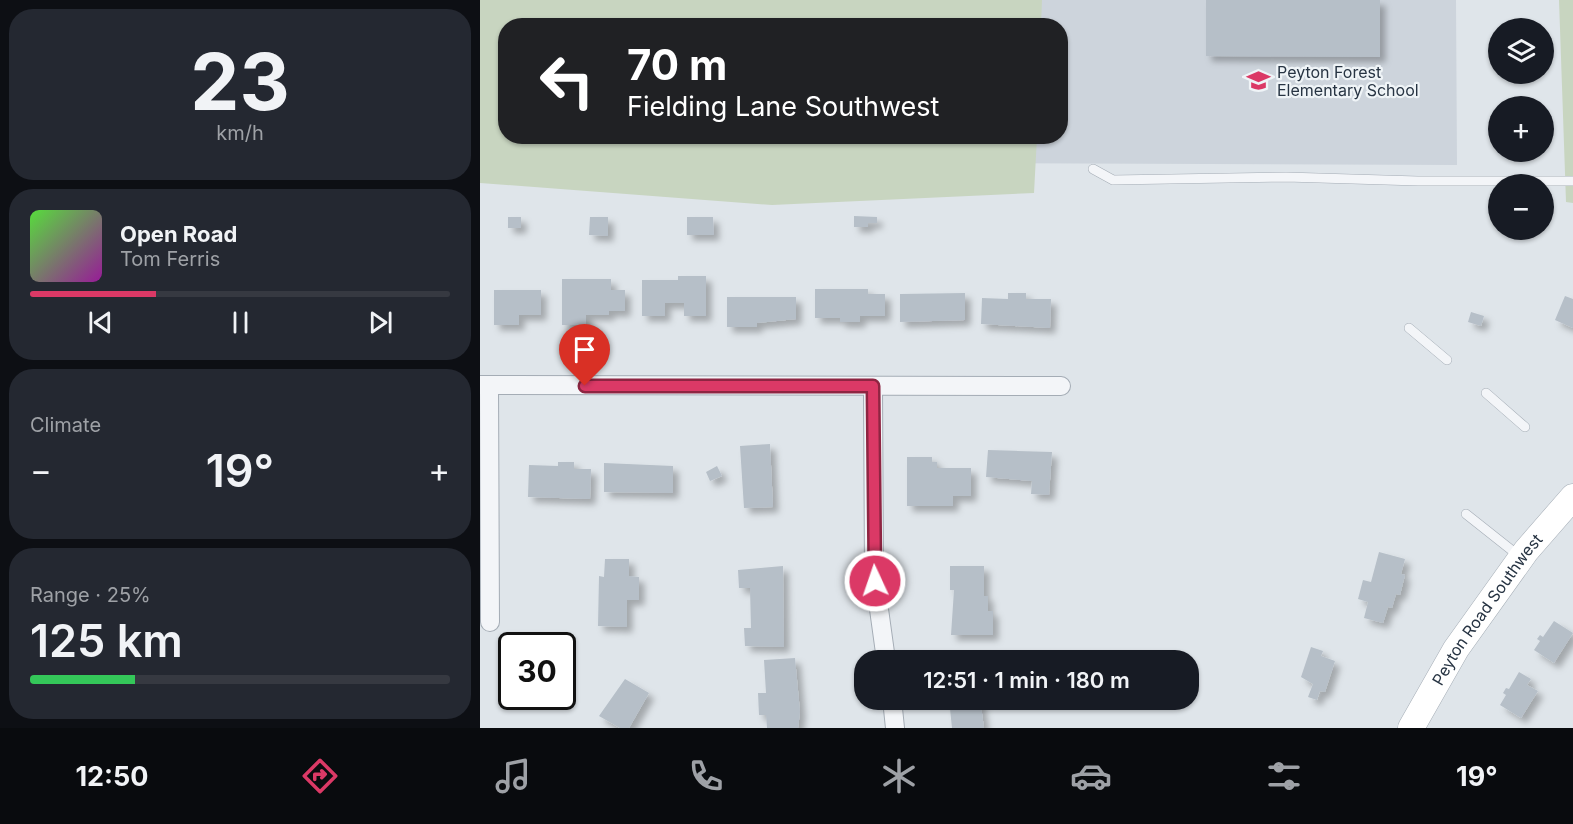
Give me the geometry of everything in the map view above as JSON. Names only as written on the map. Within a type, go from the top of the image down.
[{"type":"street","points":[[490,622],[485,385],[1061,386]]},
{"type":"street","points":[[873,386],[874,573],[885,650]]},
{"type":"street","name":"Peyton Road Southwest","points":[[1411,728],[1456,649],[1521,557],[1573,497]]},
{"type":"street","points":[[893,710],[895,728]]},
{"type":"lane","points":[[1093,169],[1113,180],[1286,177],[1418,181],[1573,181]]},
{"type":"lane","points":[[1410,328],[1447,360]]},
{"type":"lane","points":[[1486,393],[1526,427]]},
{"type":"lane","points":[[1466,514],[1521,557]]},
{"type":"shaded area","name":"Peyton Forest Elementary School","points":[[976,0],[1456,0],[1457,165],[973,163],[974,144],[1068,144],[1068,18],[976,18]]},
{"type":"green space","points":[[480,0],[1042,0],[1041,18],[498,18],[498,144],[1037,144],[1034,193],[772,205],[480,183]]},
{"type":"green space","points":[[1559,0],[1573,0],[1573,203],[1566,202]]},
{"type":"building","points":[[1206,0],[1380,0],[1380,57],[1206,56]]},
{"type":"building","points":[[854,216],[877,217],[877,223],[868,223],[868,227],[854,227]]},
{"type":"building","points":[[508,217],[521,217],[521,228],[508,228]]},
{"type":"building","points":[[590,217],[608,217],[608,236],[589,235]]},
{"type":"building","points":[[687,217],[713,217],[714,235],[687,235]]},
{"type":"building","points":[[678,276],[706,276],[706,316],[684,316],[684,303],[665,303],[665,316],[642,316],[642,280],[678,280]]},
{"type":"building","points":[[562,279],[611,279],[611,290],[625,290],[625,311],[609,311],[609,315],[586,315],[586,325],[562,325]]},
{"type":"building","points":[[815,289],[868,289],[868,294],[885,294],[885,316],[860,316],[860,322],[840,322],[840,318],[815,318]]},
{"type":"building","points":[[494,290],[541,290],[541,315],[519,315],[519,325],[494,325]]},
{"type":"building","points":[[965,293],[965,320],[900,322],[900,294]]},
{"type":"building","points":[[1008,293],[1026,293],[1026,299],[1051,299],[1050,328],[981,324],[982,298],[1008,299]]},
{"type":"building","points":[[1565,296],[1573,299],[1573,328],[1555,320]]},
{"type":"building","points":[[727,297],[796,297],[796,319],[757,323],[757,327],[727,327]]},
{"type":"building","points":[[1471,312],[1484,316],[1481,326],[1468,322]]},
{"type":"building","points":[[770,444],[773,507],[744,508],[740,446]]},
{"type":"building","points":[[988,450],[1052,452],[1049,495],[1031,494],[1032,481],[986,477]]},
{"type":"building","points":[[907,457],[932,457],[932,462],[937,462],[937,468],[971,468],[971,496],[953,496],[953,506],[907,506]]},
{"type":"building","points":[[558,462],[574,462],[574,469],[591,469],[590,499],[528,497],[529,465],[558,466]]},
{"type":"building","points":[[604,463],[673,466],[673,493],[604,492]]},
{"type":"building","points":[[717,466],[722,476],[710,481],[706,472]]},
{"type":"building","points":[[1379,552],[1405,559],[1401,574],[1405,575],[1400,595],[1396,594],[1392,608],[1388,607],[1383,623],[1364,618],[1368,602],[1358,599],[1363,580],[1371,582]]},
{"type":"building","points":[[605,559],[629,559],[629,576],[639,577],[639,600],[627,600],[627,627],[598,626],[599,576],[604,577]]},
{"type":"building","points":[[783,566],[784,647],[745,646],[744,628],[751,628],[750,588],[739,588],[738,570]]},
{"type":"building","points":[[950,566],[984,566],[984,596],[988,596],[988,611],[993,611],[993,635],[951,635],[954,590],[950,590]]},
{"type":"building","points":[[1554,621],[1573,633],[1554,663],[1534,650],[1540,641],[1537,639],[1540,635],[1543,637]]},
{"type":"building","points":[[1311,647],[1323,651],[1321,656],[1335,661],[1325,692],[1320,691],[1317,700],[1308,697],[1313,684],[1301,677]]},
{"type":"building","points":[[795,658],[800,712],[798,728],[767,728],[766,715],[759,715],[758,693],[766,693],[764,660]]},
{"type":"building","points":[[1519,672],[1531,679],[1527,685],[1538,691],[1521,718],[1500,705],[1506,695],[1503,693],[1506,688],[1509,689]]},
{"type":"building","points":[[625,679],[649,693],[629,728],[620,728],[599,716]]},
{"type":"building","points":[[950,710],[982,710],[984,728],[952,728]]},
{"type":"place","name":"Peyton Forest Elementary School","points":[[1259,81]]},
{"type":"route","points":[[585,386],[873,386],[875,581]]}]
